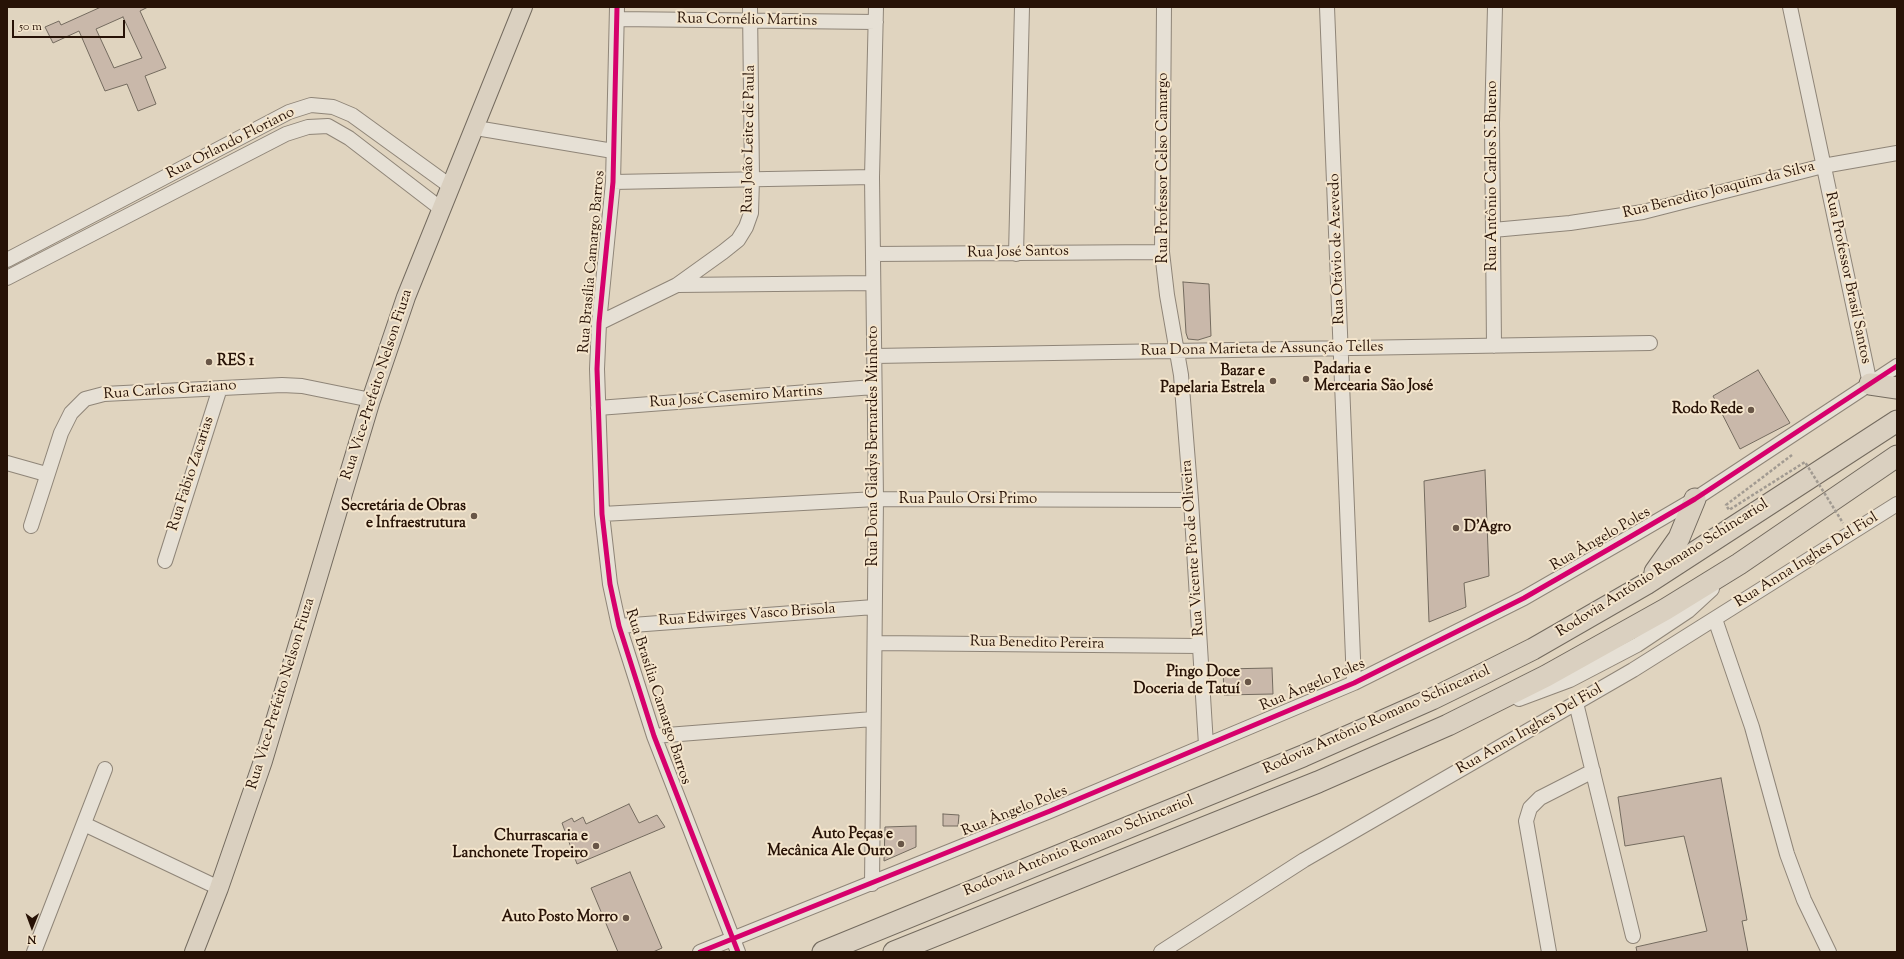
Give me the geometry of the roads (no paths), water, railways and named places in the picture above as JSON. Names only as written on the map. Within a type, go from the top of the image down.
[{"type":"highway","points":[[1870,384],[1897,388]]},
{"type":"highway","name":"Rodovia Antônio Romano Schincariol","points":[[823,952],[1303,756],[1425,703],[1533,649],[1646,584],[1897,421]]},
{"type":"highway","name":"Rodovia Antônio Romano Schincariol","points":[[894,952],[1318,782],[1448,725],[1546,676],[1604,644],[1739,564],[1897,456]]},
{"type":"highway","points":[[1646,584],[1679,538],[1695,499]]},
{"type":"main road","name":"Rua Vice-Prefeito Nelson Fiuza","points":[[194,952],[219,888],[263,761],[371,400],[406,297],[440,208],[476,128],[523,7]]},
{"type":"street","name":"Rua Dona Gladys Bernardes Minhoto","points":[[872,884],[876,499],[872,177],[876,7]]},
{"type":"street","points":[[1016,254],[1022,7]]},
{"type":"street","name":"Rua Professor Celso Camargo","points":[[1164,7],[1162,252],[1167,295],[1178,351]]},
{"type":"street","name":"Rua Otávio de Azevedo","points":[[1327,7],[1342,348],[1354,683]]},
{"type":"street","name":"Rua Antônio Carlos S. Bueno","points":[[1494,346],[1492,123],[1495,7]]},
{"type":"street","name":"Rua Professor Brasil Santos","points":[[1790,7],[1870,384]]},
{"type":"street","name":"Rua Cornélio Martins","points":[[618,13],[751,14],[876,22]]},
{"type":"street","name":"Rua Brasília Camargo Barros","points":[[618,13],[613,182],[599,323],[598,408],[602,514],[610,584],[619,626],[654,736],[738,952]]},
{"type":"street","name":"Rua João Leite de Paula","points":[[599,323],[677,285],[738,240],[746,227],[751,213],[752,179],[751,14]]},
{"type":"street","name":"Rua Orlando Floriano","points":[[7,260],[289,112],[311,105],[333,106],[352,115],[450,186]]},
{"type":"street","name":"Rua Orlando Floriano","points":[[7,278],[286,134],[308,127],[328,126],[349,138],[440,208]]},
{"type":"street","points":[[476,128],[613,151]]},
{"type":"street","name":"Rua Benedito Joaquim da Silva","points":[[1493,230],[1570,223],[1643,212],[1823,166],[1897,153]]},
{"type":"street","points":[[613,182],[872,177]]},
{"type":"street","name":"Rua José Santos","points":[[874,254],[1162,252]]},
{"type":"street","name":"Rua João Leite de Paula","points":[[677,285],[873,283]]},
{"type":"street","name":"Rua Dona Marieta de Assunção Telles","points":[[874,356],[1650,343]]},
{"type":"street","name":"Rua Vicente Pio de Oliveira","points":[[1178,351],[1191,500],[1206,745]]},
{"type":"street","name":"Rua Ângelo Poles","points":[[700,952],[872,884],[1354,683],[1524,598],[1695,499],[1897,366]]},
{"type":"street","name":"Rua Carlos Graziano","points":[[31,526],[46,474],[61,433],[71,413],[85,399],[104,394],[282,384],[302,386],[371,400]]},
{"type":"street","name":"Rua José Casemiro Martins","points":[[598,408],[874,387]]},
{"type":"street","name":"Rua Fabio Zacarias","points":[[165,561],[220,388]]},
{"type":"street","points":[[7,463],[46,474]]},
{"type":"street","name":"Rua Paulo Orsi Primo","points":[[602,514],[876,499],[1191,500]]},
{"type":"street","name":"Rua Anna Inghes Del Fiol","points":[[1161,952],[1304,860],[1633,670],[1897,504]]},
{"type":"street","name":"Rua Edwirges Vasco Brisola","points":[[619,626],[874,607]]},
{"type":"street","points":[[1715,619],[1752,727],[1787,854],[1804,900],[1829,952]]},
{"type":"street","name":"Rua Benedito Pereira","points":[[874,643],[1200,646]]},
{"type":"street","points":[[1576,703],[1632,936]]},
{"type":"street","points":[[654,736],[873,719]]},
{"type":"street","points":[[34,952],[105,769]]},
{"type":"street","points":[[1548,952],[1526,821],[1530,808],[1540,798],[1593,771]]},
{"type":"street","points":[[84,824],[219,888]]},
{"type":"place","name":"RES 1","points":[[209,362]]},
{"type":"place","name":"Padaria e Mercearia São José","points":[[1306,379]]},
{"type":"place","name":"Bazar e Papelaria Estrela","points":[[1273,381]]},
{"type":"place","name":"Rodo Rede","points":[[1751,410]]},
{"type":"place","name":"Secretária de Obras e Infraestrutura","points":[[474,516]]},
{"type":"place","name":"D'Agro","points":[[1456,528]]},
{"type":"place","name":"Pingo Doce Doceria de Tatuí","points":[[1248,682]]},
{"type":"place","name":"Auto Peças e Mecânica Ale Ouro","points":[[901,844]]},
{"type":"place","name":"Churrascaria e Lanchonete Tropeiro","points":[[596,846]]},
{"type":"place","name":"Auto Posto Morro","points":[[626,918]]}]
